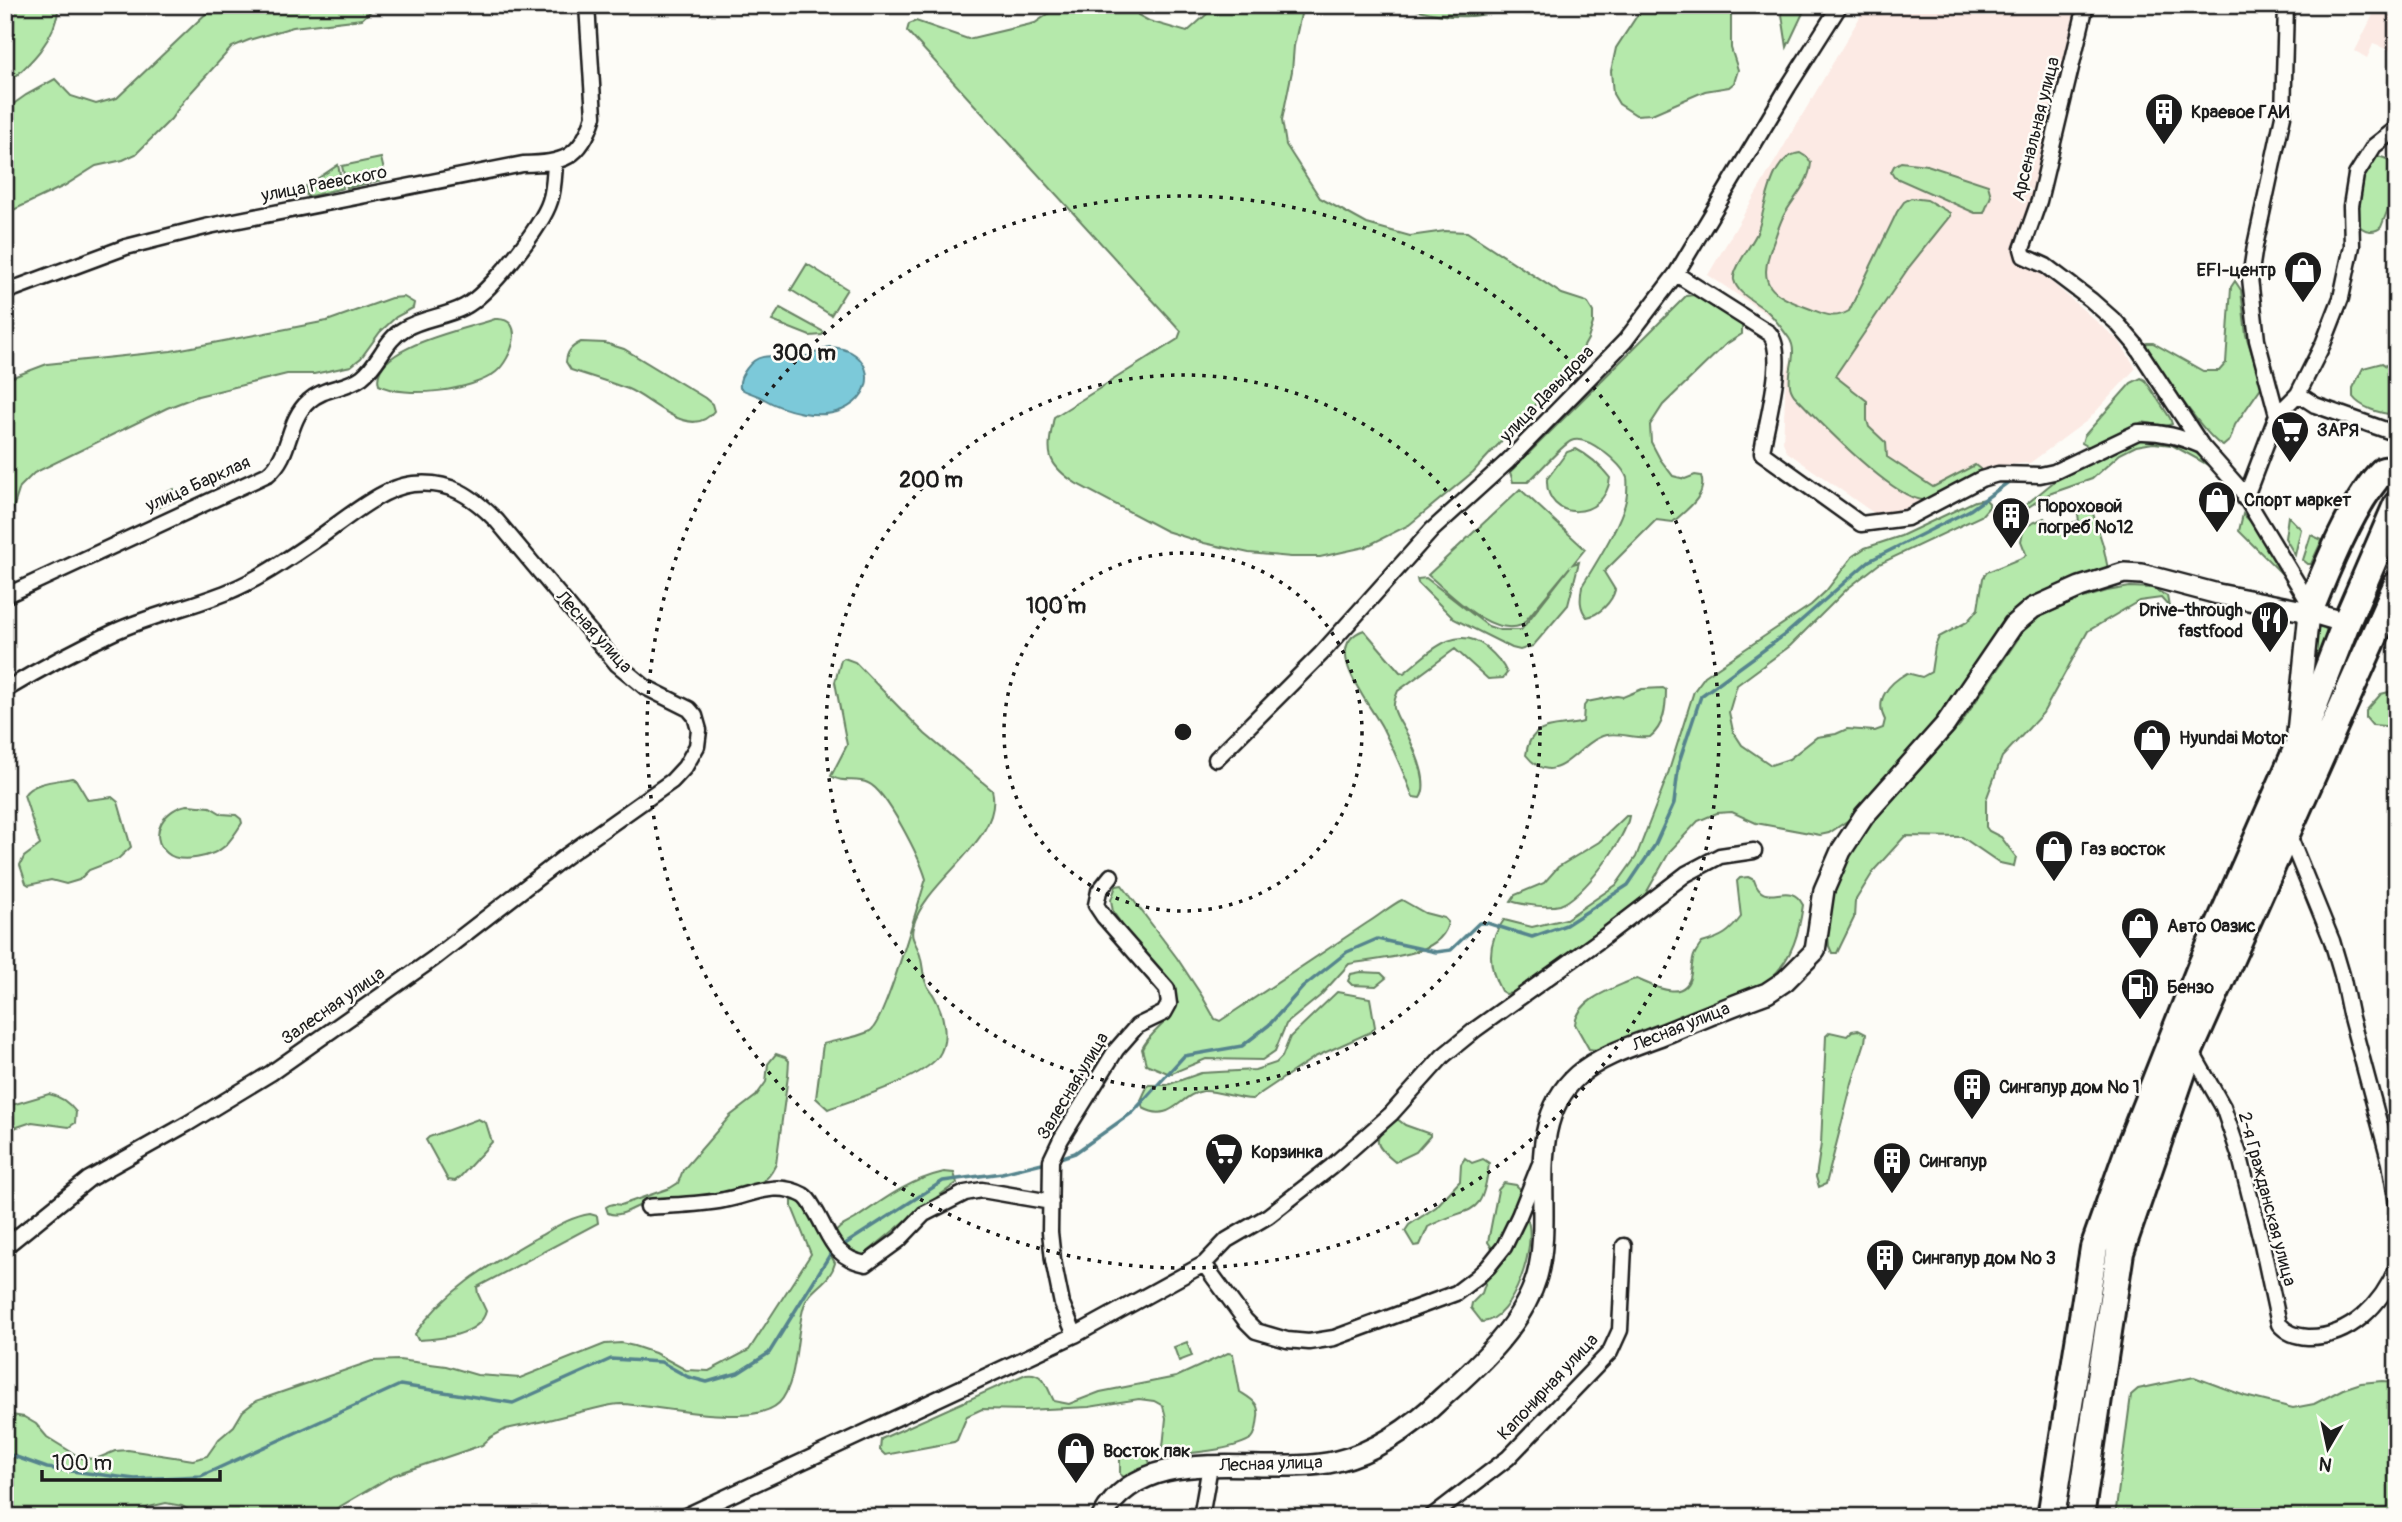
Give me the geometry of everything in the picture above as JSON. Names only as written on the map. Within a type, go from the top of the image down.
[{"type":"highway","points":[[2309,612],[2344,533],[2371,486],[2383,471],[2397,469]]},
{"type":"highway","points":[[2051,1517],[2094,1248],[2132,1141],[2201,967],[2295,754],[2346,623],[2397,505]]},
{"type":"highway","points":[[2080,1517],[2120,1252],[2190,1049],[2287,831],[2390,624],[2397,585]]},
{"type":"main road","name":"Лесная улица","points":[[1102,1517],[1108,1505],[1124,1489],[1138,1480],[1172,1469],[1210,1466],[1293,1467],[1339,1461],[1374,1447],[1405,1430],[1445,1396],[1492,1349],[1530,1295],[1543,1241],[1543,1156],[1551,1114],[1564,1090],[1591,1065],[1766,993],[1807,962],[1815,951],[1824,890],[1841,851],[1864,816],[1945,725],[2013,625],[2033,608],[2080,587],[2124,573],[2142,574],[2346,623]]},
{"type":"main road","points":[[2295,754],[2309,612]]},
{"type":"street","points":[[555,164],[570,157],[589,132],[595,107],[587,34],[587,5]]},
{"type":"street","name":"улица Давыдова","points":[[1216,759],[1321,654],[1432,530],[1507,462],[1625,341],[1676,274],[1840,5]]},
{"type":"street","name":"Арсенальная улица","points":[[2086,5],[2039,201],[2022,249],[2027,259],[2046,266],[2117,323],[2135,344],[2202,446]]},
{"type":"street","points":[[2277,415],[2257,340],[2250,278],[2283,116],[2286,5]]},
{"type":"street","points":[[2245,499],[2277,415],[2298,394],[2323,344],[2345,284],[2351,246],[2351,206],[2356,175],[2374,146],[2397,128]]},
{"type":"street","name":"улица Раевского","points":[[5,292],[126,247],[209,226],[523,164],[555,164]]},
{"type":"street","name":"улица Барклая","points":[[5,596],[268,474],[277,467],[283,457],[292,426],[310,399],[362,377],[402,330],[471,303],[509,265],[550,203],[555,164]]},
{"type":"street","points":[[1676,274],[1769,333],[1775,340],[1777,366],[1762,453],[1861,524],[1907,519],[1981,479],[1998,474],[2040,475],[2054,472],[2138,432],[2153,431],[2175,435],[2202,446],[2227,472],[2305,596],[2307,595],[2309,612]]},
{"type":"street","points":[[2298,394],[2315,405],[2397,434]]},
{"type":"street","name":"Лесная улица","points":[[5,690],[113,632],[166,611],[229,591],[279,565],[400,486],[425,483],[450,486],[476,500],[497,521],[617,664],[645,687],[689,709],[695,716],[697,746],[685,767],[672,781]]},
{"type":"street","name":"Залесная улица","points":[[5,1247],[89,1179],[271,1073],[433,959],[566,856],[672,781]]},
{"type":"street","points":[[2287,831],[2332,941],[2397,1203]]},
{"type":"street","points":[[683,1517],[1075,1335],[1204,1264],[1227,1240],[1268,1216],[1331,1167],[1391,1114],[1443,1056],[1476,1029],[1686,874],[1720,856],[1754,851]]},
{"type":"street","name":"Залесная улица","points":[[1075,1335],[1057,1284],[1050,1232],[1051,1160],[1061,1139],[1124,1039],[1137,1026],[1164,1013],[1169,1003],[1167,989],[1104,918],[1096,905],[1099,891],[1111,876]]},
{"type":"street","name":"2-я Гражданская улица","points":[[2190,1049],[2223,1107],[2240,1157],[2279,1324],[2285,1331],[2299,1336],[2317,1337],[2340,1332],[2356,1323],[2372,1307],[2392,1279],[2397,1267]]},
{"type":"street","points":[[1204,1264],[1226,1296],[1256,1331],[1287,1340],[1309,1342],[1334,1338],[1456,1293],[1488,1267],[1504,1247],[1543,1156]]},
{"type":"street","points":[[648,1207],[724,1200],[757,1190],[783,1188],[809,1199],[831,1242],[841,1254],[866,1264],[899,1240],[924,1214],[965,1194],[982,1190],[1051,1202]]},
{"type":"street","name":"Капонирная улица","points":[[1431,1517],[1508,1458],[1610,1352],[1620,1330],[1624,1246]]},
{"type":"street","points":[[1201,1517],[1210,1466]]},
{"type":"shaded area","points":[[1867,5],[2079,5],[2023,257],[2119,341],[2136,368],[2088,420],[2030,463],[1994,466],[1920,512],[1875,514],[1787,452],[1783,442],[1786,374],[1799,336],[1708,275]]},
{"type":"shaded area","points":[[2378,5],[2397,5],[2397,53],[2373,44],[2367,58],[2355,51]]},
{"type":"green space","points":[[5,5],[59,5],[57,18],[47,40],[32,60],[5,86]]},
{"type":"green space","points":[[215,5],[374,5],[362,19],[293,27],[232,47],[185,99],[171,119],[136,154],[96,166],[64,186],[5,214],[5,110],[55,79],[71,96],[96,104],[117,98]]},
{"type":"green space","points":[[1061,5],[1133,5],[1138,15],[1149,21],[1187,32],[1217,5],[1303,5],[1282,120],[1286,145],[1320,198],[1367,224],[1410,236],[1445,231],[1467,232],[1562,294],[1587,302],[1593,312],[1593,323],[1577,359],[1473,472],[1409,525],[1365,547],[1320,557],[1291,557],[1249,553],[1204,543],[1166,531],[1066,477],[1058,470],[1050,456],[1054,417],[1178,339],[1181,331],[907,31],[909,24],[916,21],[968,39],[1035,23]]},
{"type":"green space","points":[[1405,5],[1559,5],[1534,14],[1461,16],[1428,12]]},
{"type":"green space","points":[[1644,5],[1731,5],[1731,48],[1738,70],[1734,83],[1729,87],[1705,91],[1652,114],[1636,115],[1619,104],[1613,94],[1611,71],[1616,48]]},
{"type":"green space","points":[[1781,8],[1803,13],[1787,47]]},
{"type":"green space","points":[[1800,153],[1811,163],[1810,171],[1781,222],[1766,271],[1770,287],[1795,303],[1828,315],[1849,311],[1904,202],[1911,198],[1927,200],[1950,213],[1909,267],[1835,376],[1867,401],[1869,427],[1886,443],[1887,457],[1933,487],[1975,465],[1980,469],[1980,472],[1947,492],[1928,500],[1914,498],[1878,475],[1794,395],[1790,386],[1793,350],[1789,338],[1769,313],[1736,286],[1734,276],[1757,233],[1775,174],[1790,156]]},
{"type":"green space","points":[[2375,155],[2387,159],[2397,167],[2397,186],[2381,227],[2369,231],[2358,225],[2356,206],[2363,165]]},
{"type":"green space","points":[[381,158],[386,179],[347,188],[342,166]]},
{"type":"green space","points":[[1901,162],[1927,165],[1988,185],[1991,196],[1984,213],[1975,213],[1894,177],[1891,172],[1894,166]]},
{"type":"green space","points":[[338,165],[343,188],[307,197],[305,187]]},
{"type":"green space","points":[[807,264],[847,289],[831,315],[791,290]]},
{"type":"green space","points":[[2235,281],[2241,290],[2246,335],[2262,386],[2235,425],[2230,440],[2223,446],[2194,416],[2146,346],[2147,343],[2153,343],[2203,371],[2219,371],[2226,363],[2231,287]]},
{"type":"green space","points":[[1694,295],[1742,324],[1742,334],[1725,345],[1663,405],[1650,425],[1651,442],[1673,476],[1685,479],[1701,476],[1701,490],[1694,502],[1673,522],[1656,520],[1604,572],[1615,590],[1600,611],[1587,617],[1581,603],[1582,586],[1621,516],[1627,494],[1624,472],[1603,451],[1578,440],[1567,444],[1528,482],[1513,482],[1510,472],[1686,296]]},
{"type":"green space","points":[[404,297],[414,303],[413,308],[396,317],[351,366],[314,374],[287,374],[198,396],[167,408],[34,473],[20,487],[5,534],[5,380],[47,364],[171,351],[327,321],[391,298]]},
{"type":"green space","points":[[780,308],[824,332],[822,335],[810,336],[772,321]]},
{"type":"green space","points":[[495,319],[505,320],[511,325],[514,340],[502,366],[485,379],[439,391],[405,392],[379,385],[380,372],[389,360],[405,350],[424,341]]},
{"type":"green space","points":[[581,342],[605,343],[624,349],[705,398],[712,404],[714,411],[705,419],[694,422],[683,420],[628,389],[571,370],[566,362],[567,355]]},
{"type":"green space","points":[[2382,363],[2391,371],[2396,383],[2397,409],[2392,414],[2371,409],[2353,397],[2353,388],[2363,368]]},
{"type":"green space","points":[[2141,378],[2145,380],[2172,424],[2166,426],[2142,422],[2118,436],[2089,447],[2082,443],[2084,436],[2131,383]]},
{"type":"green space","points":[[2144,436],[2180,444],[2196,453],[2210,466],[2172,445],[2153,443],[2136,446],[2120,454],[2092,479],[2049,494],[2022,511],[2023,507],[2062,475]]},
{"type":"green space","points":[[1576,449],[1594,461],[1610,478],[1606,492],[1598,503],[1576,511],[1555,503],[1549,493],[1547,479],[1567,452]]},
{"type":"green space","points":[[174,489],[178,499],[157,508],[153,498]]},
{"type":"green space","points":[[1520,489],[1585,549],[1573,564],[1579,562],[1568,605],[1533,646],[1520,650],[1454,619],[1417,579],[1426,578],[1488,626],[1500,630],[1521,630],[1570,567],[1522,625],[1510,627],[1497,625],[1472,612],[1428,575]]},
{"type":"green space","points":[[1985,499],[1989,507],[1981,516],[1879,564],[1847,589],[1790,646],[1737,685],[1729,712],[1733,731],[1742,745],[1771,765],[1789,759],[1817,737],[1847,729],[1875,731],[1883,728],[1885,720],[1882,699],[1889,687],[1907,673],[1922,677],[1931,672],[1939,637],[1967,622],[1978,609],[1983,578],[1987,572],[2026,554],[2021,541],[2024,527],[2044,518],[2053,528],[2079,521],[2077,507],[2084,503],[2090,504],[2108,569],[2047,592],[1859,813],[1829,833],[1820,835],[1756,823],[1732,812],[1717,813],[1698,821],[1670,851],[1641,902],[1574,956],[1513,993],[1506,994],[1501,991],[1493,973],[1491,955],[1494,937],[1504,920],[1532,927],[1566,919],[1616,885],[1636,857],[1667,777],[1694,691],[1705,676],[1811,605],[1826,591],[1853,556],[1865,548],[1901,536],[1975,501]]},
{"type":"green space","points":[[2243,514],[2253,524],[2288,575],[2286,578],[2239,531]]},
{"type":"green space","points":[[2288,516],[2301,529],[2295,555],[2285,538]]},
{"type":"green space","points":[[2311,535],[2322,540],[2311,564],[2308,564],[2303,560]]},
{"type":"green space","points":[[2130,587],[2152,588],[2167,596],[2169,607],[2161,598],[2139,601],[2088,631],[2043,713],[2002,757],[1986,800],[1986,827],[2001,837],[2016,857],[2014,866],[2000,863],[1962,837],[1905,836],[1875,869],[1855,901],[1854,918],[1837,953],[1832,953],[1826,911],[1848,854],[1865,827],[1960,725],[2030,621],[2077,600]]},
{"type":"green space","points":[[2317,624],[2325,627],[2328,637],[2313,675],[2311,664]]},
{"type":"green space","points":[[1364,630],[1400,672],[1404,673],[1442,644],[1463,638],[1475,640],[1486,647],[1501,662],[1507,673],[1503,678],[1488,679],[1455,649],[1398,691],[1394,708],[1421,768],[1423,792],[1420,798],[1413,797],[1391,744],[1359,690],[1347,662],[1346,649],[1351,638]]},
{"type":"green space","points":[[844,658],[855,662],[925,734],[992,790],[993,808],[987,826],[976,843],[920,909],[912,931],[927,985],[938,1003],[943,1019],[945,1035],[942,1050],[930,1065],[918,1073],[828,1109],[816,1098],[823,1044],[865,1033],[876,1023],[892,985],[926,879],[902,826],[876,789],[863,781],[840,780],[831,776],[847,745],[835,682],[841,660]]},
{"type":"green space","points":[[1642,689],[1666,690],[1663,716],[1655,733],[1650,737],[1606,735],[1595,739],[1566,762],[1547,769],[1537,765],[1526,755],[1533,736],[1540,731],[1583,722],[1584,706],[1587,702],[1623,697]]},
{"type":"green space","points":[[2397,690],[2397,727],[2372,725],[2366,718],[2366,711],[2381,694]]},
{"type":"green space","points":[[72,778],[88,800],[112,797],[118,802],[131,847],[118,859],[89,870],[79,880],[66,884],[51,880],[29,885],[20,865],[24,857],[40,845],[24,795],[33,787]]},
{"type":"green space","points":[[188,805],[210,807],[222,814],[236,815],[242,823],[220,850],[197,858],[173,857],[161,846],[158,838],[161,823],[172,811]]},
{"type":"green space","points":[[1629,816],[1626,826],[1612,852],[1591,880],[1569,900],[1560,905],[1549,906],[1511,901],[1515,895],[1544,883],[1558,867],[1599,842]]},
{"type":"green space","points":[[1748,877],[1754,880],[1758,889],[1764,893],[1791,894],[1803,905],[1794,944],[1772,977],[1734,999],[1664,1023],[1617,1045],[1598,1050],[1589,1049],[1575,1024],[1582,1008],[1606,991],[1637,979],[1668,990],[1683,988],[1688,982],[1696,951],[1702,943],[1724,934],[1741,917],[1737,881]]},
{"type":"green space","points":[[1122,885],[1177,958],[1215,1019],[1220,1021],[1402,900],[1448,922],[1443,934],[1422,950],[1349,964],[1320,996],[1286,1024],[1275,1051],[1262,1060],[1206,1059],[1170,1074],[1146,1064],[1142,1049],[1171,1016],[1178,1003],[1113,912],[1111,900],[1116,886]]},
{"type":"green space","points":[[1381,973],[1386,978],[1376,986],[1352,985],[1348,981],[1351,974]]},
{"type":"green space","points":[[1337,992],[1370,998],[1375,1027],[1371,1032],[1315,1057],[1252,1099],[1203,1091],[1161,1113],[1143,1108],[1141,1100],[1148,1085],[1167,1085],[1201,1073],[1255,1070],[1276,1063],[1282,1057],[1290,1037]]},
{"type":"green space","points":[[1858,1030],[1866,1034],[1865,1042],[1826,1184],[1819,1187],[1816,1177],[1821,1144],[1826,1036],[1830,1032],[1847,1036]]},
{"type":"green space","points":[[776,1054],[789,1061],[776,1164],[768,1178],[738,1190],[649,1202],[623,1213],[608,1213],[606,1207],[610,1205],[621,1205],[678,1183],[683,1170],[730,1116],[756,1096],[766,1082],[768,1064]]},
{"type":"green space","points":[[49,1094],[61,1098],[76,1112],[75,1123],[69,1127],[32,1122],[5,1131],[5,1107]]},
{"type":"green space","points":[[1396,1118],[1430,1136],[1416,1152],[1395,1162],[1381,1149],[1378,1140],[1383,1130]]},
{"type":"green space","points":[[478,1119],[486,1123],[492,1142],[460,1177],[455,1181],[448,1180],[426,1140]]},
{"type":"green space","points":[[1465,1158],[1472,1163],[1483,1159],[1489,1163],[1483,1195],[1472,1208],[1428,1227],[1420,1245],[1414,1246],[1405,1231],[1409,1225],[1436,1207],[1460,1181],[1461,1164]]},
{"type":"green space","points":[[944,1172],[954,1173],[957,1183],[864,1255],[850,1253],[834,1235],[840,1227],[897,1191]]},
{"type":"green space","points":[[1504,1183],[1516,1185],[1521,1190],[1507,1231],[1492,1248],[1488,1242],[1498,1190]]},
{"type":"green space","points":[[792,1201],[803,1203],[835,1263],[829,1276],[811,1294],[804,1306],[793,1370],[785,1394],[779,1403],[766,1411],[727,1415],[703,1414],[616,1404],[506,1429],[482,1445],[394,1475],[322,1517],[200,1517],[182,1506],[166,1503],[149,1507],[138,1517],[5,1517],[5,1414],[24,1417],[36,1424],[47,1437],[81,1458],[96,1459],[115,1451],[128,1450],[193,1460],[207,1456],[219,1439],[234,1426],[243,1411],[256,1401],[372,1361],[399,1360],[446,1366],[477,1375],[520,1378],[605,1344],[621,1343],[655,1353],[686,1370],[709,1371],[749,1350],[811,1254],[792,1207]]},
{"type":"green space","points":[[590,1214],[597,1216],[598,1223],[477,1287],[486,1311],[476,1326],[457,1334],[418,1340],[415,1334],[427,1318],[470,1279],[556,1227]]},
{"type":"green space","points":[[1527,1219],[1530,1230],[1529,1245],[1521,1279],[1504,1309],[1494,1318],[1482,1322],[1471,1308],[1472,1303],[1482,1293],[1486,1281],[1503,1262],[1523,1221]]},
{"type":"green space","points":[[1187,1342],[1192,1356],[1179,1361],[1174,1347]]},
{"type":"green space","points":[[1228,1353],[1233,1354],[1240,1392],[1258,1408],[1254,1436],[1235,1445],[1170,1455],[1163,1447],[1166,1418],[1163,1406],[1154,1401],[1139,1399],[1089,1407],[982,1409],[967,1416],[954,1442],[885,1455],[880,1450],[881,1439],[1026,1374],[1041,1378],[1054,1401],[1069,1404],[1100,1392],[1176,1377]]},
{"type":"green space","points":[[2194,1377],[2245,1396],[2293,1408],[2314,1404],[2361,1383],[2397,1382],[2397,1517],[2115,1517],[2131,1395],[2138,1389]]},
{"type":"green space","points":[[1137,1451],[1148,1458],[1150,1466],[1125,1478],[1120,1474],[1120,1457],[1126,1452]]},
{"type":"water","points":[[829,347],[844,349],[855,355],[863,363],[867,373],[862,394],[842,410],[823,414],[802,413],[781,407],[740,388],[744,373],[752,362],[758,359],[770,356],[802,357]]},
{"type":"waterway","points":[[1057,1159],[1075,1153],[1133,1112],[1184,1056],[1242,1046],[1269,1025],[1303,987],[1347,952],[1377,939],[1436,952],[1451,950],[1479,923],[1532,937],[1566,925],[1628,885],[1655,845],[1674,803],[1679,762],[1701,696],[1787,633],[1869,561],[1970,510],[2014,478]]},
{"type":"waterway","points":[[842,1246],[943,1181],[1002,1173],[1046,1162]]},
{"type":"waterway","points":[[5,1453],[47,1468],[135,1479],[201,1476],[400,1385],[513,1403],[611,1359],[661,1362],[688,1377],[707,1382],[738,1373],[769,1353],[831,1253]]},
{"type":"place","name":"Краевое ГАИ","points":[[2164,146]]},
{"type":"place","name":"EFI-центр","points":[[2303,304]]},
{"type":"place","name":"ЗАРЯ","points":[[2290,464]]},
{"type":"place","name":"Спорт маркет","points":[[2217,534]]},
{"type":"place","name":"Пороховой погреб №12","points":[[2011,550]]},
{"type":"place","name":"Drive-through fastfood","points":[[2270,654]]},
{"type":"place","name":"Hyundai Motor","points":[[2152,772]]},
{"type":"place","name":"Газ восток","points":[[2054,883]]},
{"type":"place","name":"Авто Оазис","points":[[2140,960]]},
{"type":"place","name":"Бензо","points":[[2140,1021]]},
{"type":"place","name":"Сингапур дом № 1","points":[[1972,1121]]},
{"type":"place","name":"Корзинка","points":[[1224,1186]]},
{"type":"place","name":"Сингапур","points":[[1892,1195]]},
{"type":"place","name":"Сингапур дом № 3","points":[[1885,1292]]},
{"type":"place","name":"Восток пак","points":[[1076,1485]]}]
